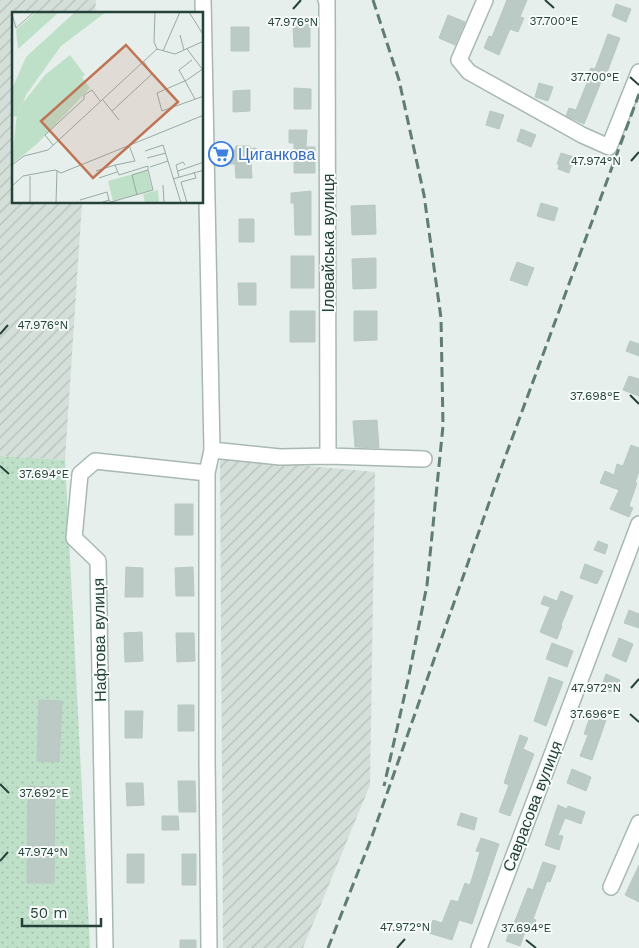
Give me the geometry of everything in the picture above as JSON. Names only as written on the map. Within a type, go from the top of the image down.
[{"type":"street","name":"Іловайська вулиця","points":[[326,0],[328,22],[328,456]]},
{"type":"street","points":[[485,0],[459,60],[469,72],[582,135],[609,146],[639,72]]},
{"type":"street","points":[[204,50],[212,450],[207,473],[209,948]]},
{"type":"street","points":[[212,450],[280,457],[328,456],[424,459]]},
{"type":"street","name":"Нафтова вулиця","points":[[105,948],[98,561],[74,538],[80,474],[95,461],[207,473]]},
{"type":"street","name":"Саврасова вулиця","points":[[479,948],[638,532]]},
{"type":"street","points":[[611,887],[639,823]]},
{"type":"shaded area","points":[[0,0],[96,0],[95,12],[12,12],[12,204],[82,204],[65,460],[0,456]]},
{"type":"shaded area","points":[[220,458],[375,472],[370,785],[303,948],[223,948]]},
{"type":"green space","points":[[0,456],[65,460],[90,948],[0,948]]},
{"type":"building","points":[[507,0],[527,0],[520,17],[524,18],[518,32],[510,29],[499,55],[484,48],[489,36],[492,37]]},
{"type":"building","points":[[616,4],[631,9],[626,22],[612,16]]},
{"type":"building","points":[[448,15],[465,22],[455,45],[439,38]]},
{"type":"building","points":[[310,24],[310,47],[294,47],[293,25]]},
{"type":"building","points":[[231,27],[249,27],[249,51],[231,51]]},
{"type":"building","points":[[608,34],[620,38],[603,83],[601,82],[584,124],[566,116],[569,108],[576,110],[589,78],[587,77],[591,68],[595,69]]},
{"type":"building","points":[[539,83],[553,87],[548,101],[535,97]]},
{"type":"building","points":[[294,88],[311,89],[311,109],[294,109]]},
{"type":"building","points":[[250,90],[250,111],[233,112],[233,91]]},
{"type":"building","points":[[490,111],[504,115],[499,129],[486,125]]},
{"type":"building","points":[[521,129],[536,135],[531,147],[517,141]]},
{"type":"building","points":[[289,130],[307,130],[306,147],[315,147],[315,173],[294,173],[294,143],[289,143]]},
{"type":"building","points":[[236,146],[250,146],[250,149],[256,148],[256,161],[251,161],[252,178],[236,178],[235,164],[223,164],[223,150],[235,150]]},
{"type":"building","points":[[561,153],[574,157],[569,173],[558,169],[559,165],[557,164]]},
{"type":"building","points":[[311,191],[311,235],[295,235],[294,203],[291,203],[291,193]]},
{"type":"building","points":[[541,203],[558,208],[554,221],[537,216]]},
{"type":"building","points":[[375,205],[376,234],[352,235],[351,206]]},
{"type":"building","points":[[239,219],[254,219],[254,242],[239,242]]},
{"type":"building","points":[[291,256],[314,256],[314,288],[291,288]]},
{"type":"building","points":[[376,258],[376,288],[353,289],[352,259]]},
{"type":"building","points":[[517,262],[534,268],[527,286],[510,280]]},
{"type":"building","points":[[238,283],[256,283],[256,305],[239,305]]},
{"type":"building","points":[[290,311],[315,311],[315,342],[290,342]]},
{"type":"building","points":[[354,311],[377,311],[377,340],[354,341]]},
{"type":"building","points":[[630,341],[639,344],[639,356],[626,351]]},
{"type":"building","points":[[629,376],[639,379],[639,396],[623,390]]},
{"type":"building","points":[[377,420],[379,448],[355,447],[353,421]]},
{"type":"building","points":[[631,445],[639,448],[639,471],[629,506],[633,508],[629,517],[610,509],[619,490],[600,483],[605,471],[614,475],[617,464],[623,466]]},
{"type":"building","points":[[175,504],[193,504],[193,535],[175,535]]},
{"type":"building","points":[[598,541],[608,545],[605,554],[594,550]]},
{"type":"building","points":[[585,564],[603,571],[597,584],[580,578]]},
{"type":"building","points":[[126,567],[143,568],[143,597],[125,597]]},
{"type":"building","points":[[193,567],[194,596],[176,596],[175,568]]},
{"type":"building","points":[[561,591],[573,596],[557,639],[540,632],[550,607],[541,604],[544,596],[557,601]]},
{"type":"building","points":[[629,610],[639,614],[639,628],[624,623]]},
{"type":"building","points":[[142,632],[143,661],[125,662],[124,633]]},
{"type":"building","points":[[176,633],[194,633],[195,661],[177,662]]},
{"type":"building","points":[[619,638],[633,644],[626,662],[612,656]]},
{"type":"building","points":[[552,643],[573,651],[567,667],[546,659]]},
{"type":"building","points":[[606,674],[620,680],[615,693],[601,688]]},
{"type":"building","points":[[549,677],[563,682],[546,726],[534,721]]},
{"type":"building","points":[[39,700],[62,701],[59,762],[37,761]]},
{"type":"building","points":[[178,705],[194,705],[194,731],[178,731]]},
{"type":"building","points":[[125,711],[143,711],[142,738],[125,738]]},
{"type":"building","points":[[591,714],[606,720],[592,760],[580,756],[588,735],[584,734]]},
{"type":"building","points":[[520,735],[528,738],[523,749],[534,754],[510,816],[499,812],[509,785],[504,783]]},
{"type":"building","points":[[572,769],[591,777],[586,791],[567,783]]},
{"type":"building","points":[[178,781],[195,781],[196,812],[179,812]]},
{"type":"building","points":[[126,783],[143,783],[144,805],[127,806]]},
{"type":"building","points":[[28,786],[55,787],[54,883],[27,883]]},
{"type":"building","points":[[558,805],[567,809],[568,806],[585,812],[581,824],[565,818],[558,835],[563,836],[559,850],[545,845]]},
{"type":"building","points":[[461,813],[477,818],[474,830],[457,825]]},
{"type":"building","points":[[162,816],[178,816],[179,830],[162,830]]},
{"type":"building","points":[[481,838],[499,844],[472,924],[459,920],[452,940],[429,933],[433,920],[442,923],[451,900],[458,902],[465,883],[470,885],[480,852],[476,851]]},
{"type":"building","points":[[127,854],[144,854],[144,883],[127,883]]},
{"type":"building","points":[[182,854],[196,854],[196,885],[182,885]]},
{"type":"building","points":[[543,862],[556,866],[550,882],[547,881],[533,919],[536,920],[532,931],[526,929],[520,946],[506,941],[528,888],[533,890]]},
{"type":"building","points":[[639,865],[639,902],[625,895]]},
{"type":"building","points":[[180,940],[196,940],[196,948],[180,948]]},
{"type":"railway","points":[[373,0],[399,80],[424,195],[441,318],[443,426],[427,585],[384,786]]},
{"type":"railway","points":[[328,948],[371,839],[503,463],[639,94]]},
{"type":"place","name":"Циганкова","points":[[221,154]]}]
